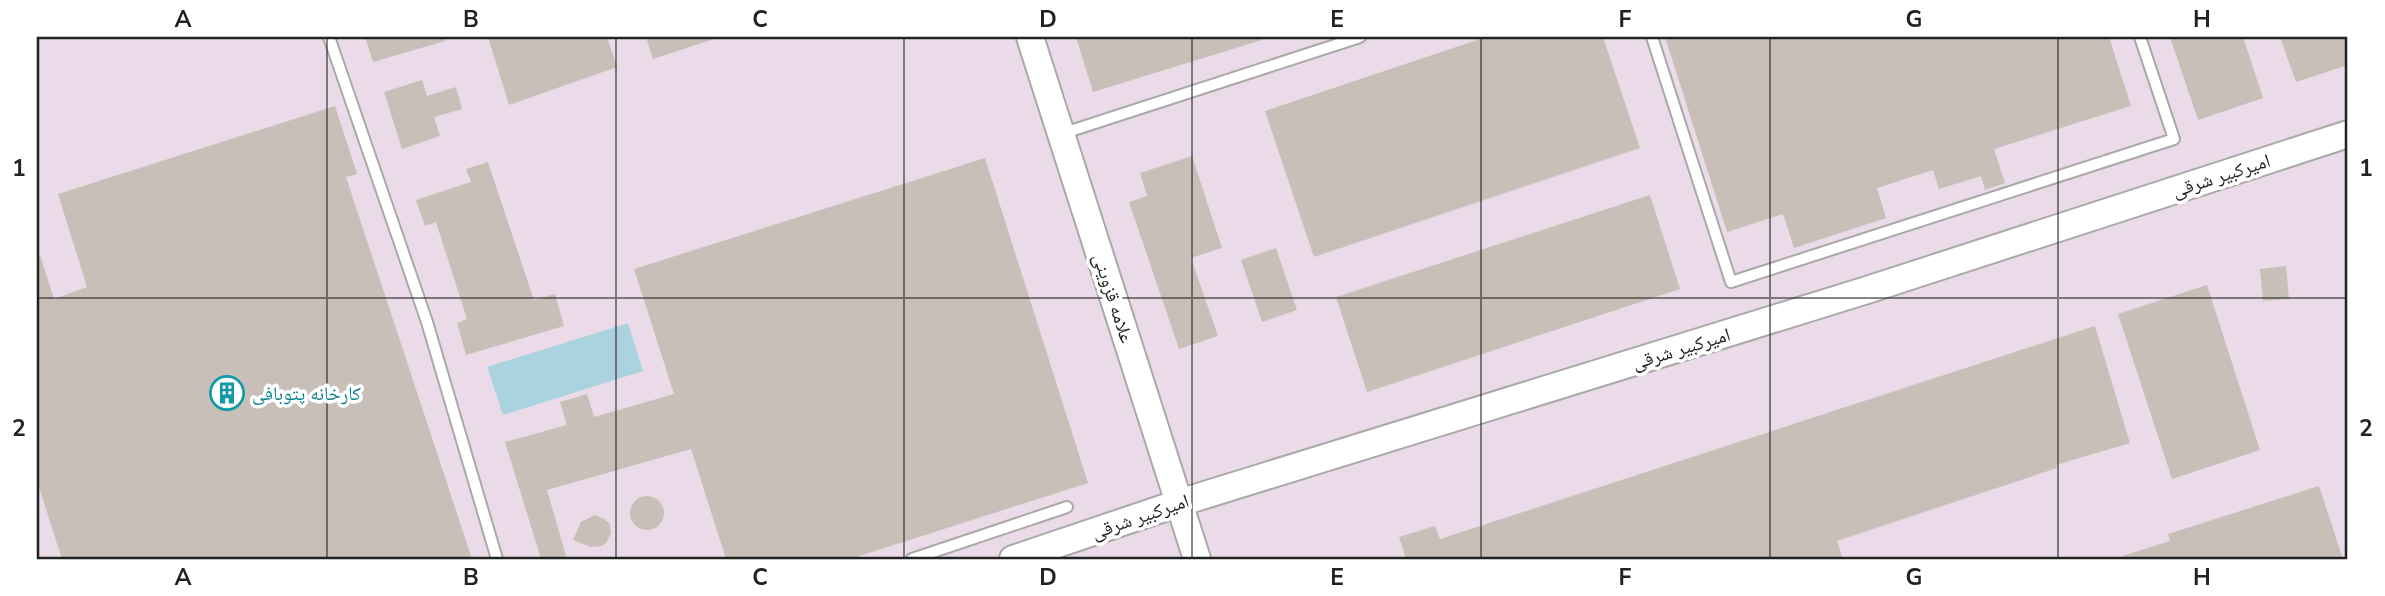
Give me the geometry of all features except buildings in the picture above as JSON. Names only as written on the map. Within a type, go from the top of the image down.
[{"type":"street","name":"علامه قزوینی","points":[[1030,37],[1197,559]]},
{"type":"street","name":"امیرکبیر شرقی","points":[[1013,559],[1179,503],[1854,294],[2348,134]]},
{"type":"lane","points":[[329,37],[427,322],[497,559]]},
{"type":"lane","points":[[1061,134],[1360,37]]},
{"type":"lane","points":[[1652,37],[1731,282],[2174,139],[2140,37]]},
{"type":"lane","points":[[912,559],[1067,507]]},
{"type":"shaded area","points":[[37,37],[2348,37],[2348,559],[37,559]]},
{"type":"water","points":[[628,323],[643,371],[503,415],[487,367]]},
{"type":"place","name":"کارخانه پتوبافی","points":[[227,393]]}]
